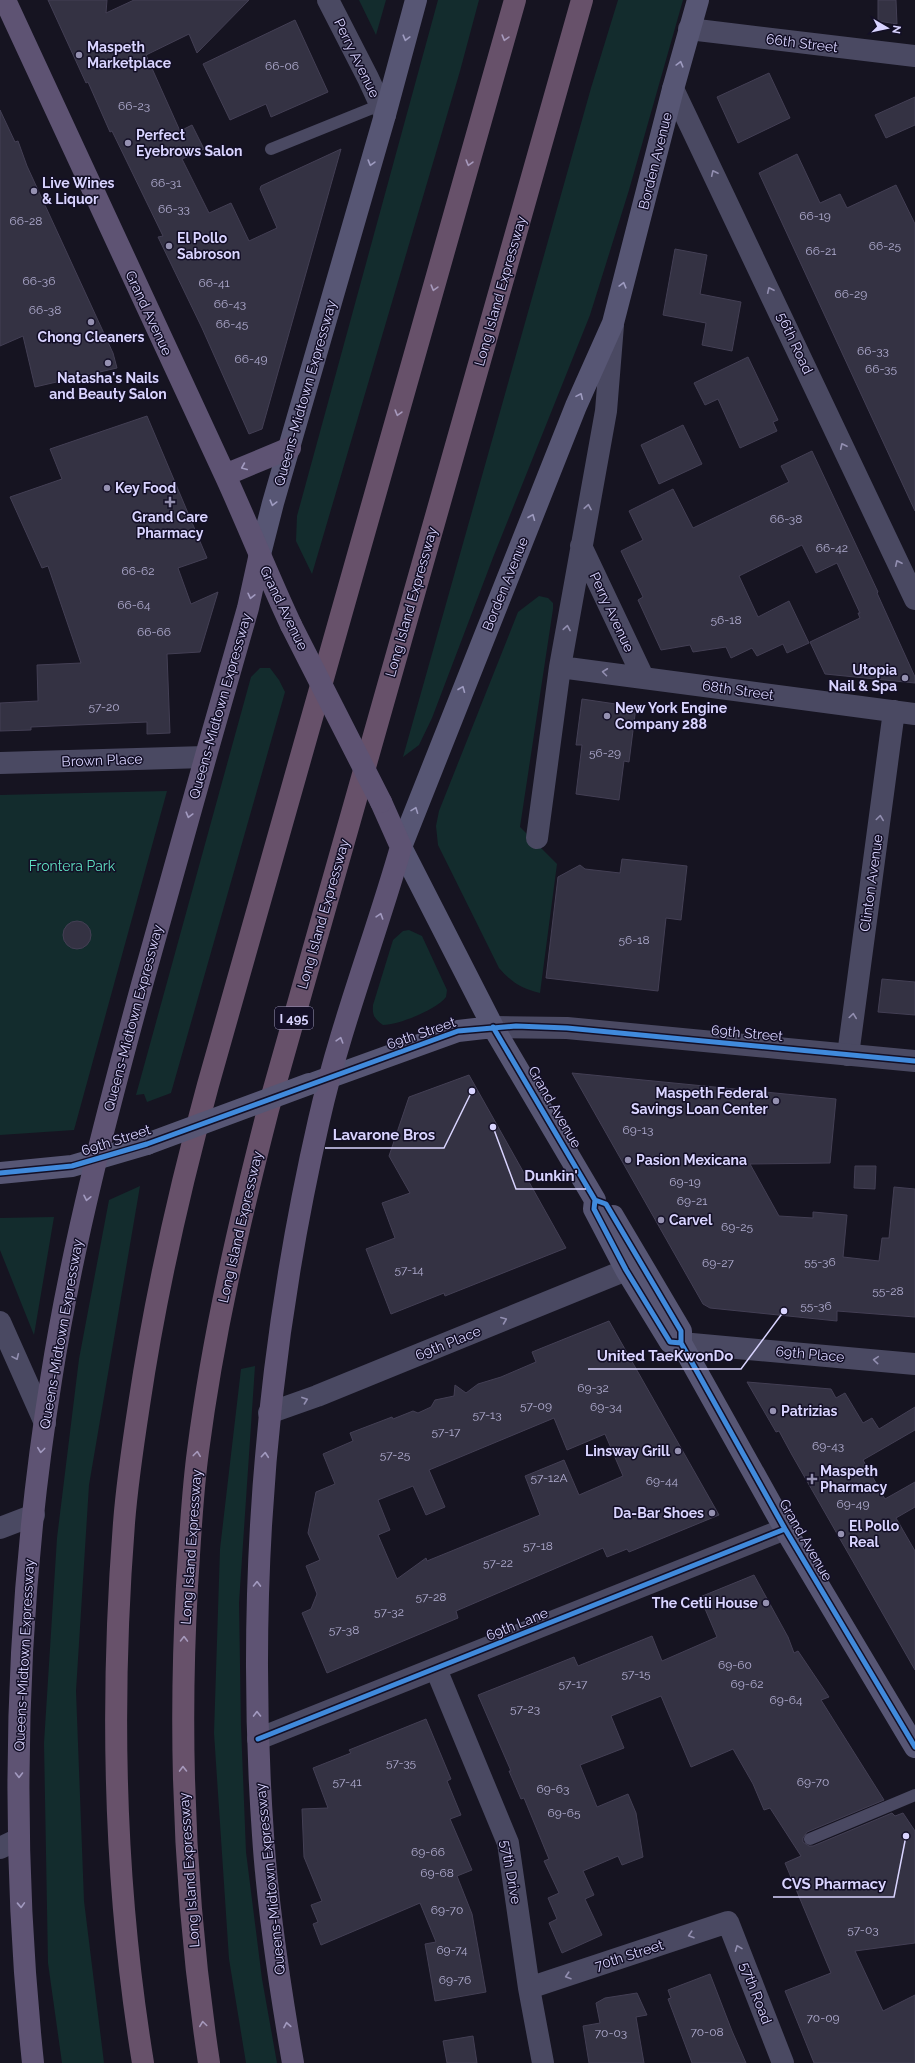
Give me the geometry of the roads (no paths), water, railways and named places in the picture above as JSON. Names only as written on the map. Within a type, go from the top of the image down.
[{"type":"highway","points":[[143,2063],[131,1971],[122,1881],[117,1703],[124,1522],[148,1342],[168,1242],[204,1100],[515,0]]},
{"type":"highway","name":"Long Island Expressway","points":[[209,2063],[197,1983],[189,1893],[184,1807],[183,1718],[185,1631],[190,1539],[197,1453],[211,1362],[226,1280],[270,1103],[582,0]]},
{"type":"main road","name":"Grand Avenue","points":[[5,0],[225,475],[291,626],[381,802],[401,846],[493,1027],[595,1200],[594,1210],[626,1270],[670,1342],[680,1343]]},
{"type":"main road","name":"Queens-Midtown Expressway","points":[[33,2063],[23,1936],[10,1844],[21,1674],[34,1515],[45,1423],[66,1295],[96,1160],[205,758],[248,608],[260,558],[382,110],[416,0]]},
{"type":"main road","name":"Borden Avenue","points":[[401,846],[576,406],[613,323],[673,89],[698,0]]},
{"type":"main road","points":[[225,475],[290,448]]},
{"type":"main road","name":"Queens-Midtown Expressway","points":[[293,2063],[284,2009],[263,1838],[258,1739],[258,1564],[269,1413],[278,1343],[301,1204],[319,1081],[401,846]]},
{"type":"main road","name":"69th Street","points":[[0,1173],[72,1166],[96,1160],[147,1144],[458,1031],[493,1027]]},
{"type":"main road","name":"Grand Avenue","points":[[595,1200],[606,1204],[640,1260],[681,1331],[680,1343],[785,1529],[912,1735]]},
{"type":"street","name":"Perry Avenue","points":[[328,0],[382,110]]},
{"type":"street","name":"66th Street","points":[[689,30],[915,56]]},
{"type":"street","name":"56th Road","points":[[673,89],[915,599]]},
{"type":"street","name":"Borden Avenue","points":[[537,838],[560,666],[606,411],[613,323]]},
{"type":"street","name":"Perry Avenue","points":[[581,546],[643,677]]},
{"type":"street","name":"68th Street","points":[[560,666],[915,714]]},
{"type":"street","name":"Clinton Avenue","points":[[848,1055],[894,711]]},
{"type":"street","name":"Brown Place","points":[[0,763],[205,758]]},
{"type":"street","name":"69th Street","points":[[493,1027],[567,1028],[915,1061]]},
{"type":"street","name":"69th Place","points":[[269,1413],[317,1396],[626,1270]]},
{"type":"street","points":[[0,1322],[45,1423]]},
{"type":"street","name":"69th Place","points":[[680,1343],[915,1364]]},
{"type":"street","points":[[0,1528],[34,1515]]},
{"type":"street","name":"69th Lane","points":[[258,1739],[785,1529]]},
{"type":"street","name":"57th Drive","points":[[436,1669],[508,1843],[529,1988],[543,2063]]},
{"type":"street","name":"70th Street","points":[[529,1988],[728,1922]]},
{"type":"street","name":"57th Road","points":[[728,1922],[783,2063]]},
{"type":"lane","points":[[271,150],[382,110]]},
{"type":"lane","points":[[810,1839],[915,1795]]},
{"type":"place","name":"Maspeth Marketplace","points":[[79,55]]},
{"type":"place","name":"Perfect Eyebrows Salon","points":[[128,143]]},
{"type":"place","name":"Live Wines & Liquor","points":[[34,191]]},
{"type":"place","name":"El Pollo Sabroson","points":[[169,246]]},
{"type":"place","name":"Chong Cleaners","points":[[91,322]]},
{"type":"place","name":"Natasha's Nails and Beauty Salon","points":[[108,363]]},
{"type":"place","name":"Key Food","points":[[107,488]]},
{"type":"place","name":"Grand Care Pharmacy","points":[[170,502]]},
{"type":"place","name":"Utopia Nail & Spa","points":[[905,678]]},
{"type":"place","name":"New York Engine Company 288","points":[[607,716]]},
{"type":"place","name":"Lavarone Bros","points":[[472,1091]]},
{"type":"place","name":"Maspeth Federal Savings Loan Center","points":[[776,1101]]},
{"type":"place","name":"Dunkin'","points":[[493,1127]]},
{"type":"place","name":"Pasion Mexicana","points":[[628,1160]]},
{"type":"place","name":"Carvel","points":[[661,1220]]},
{"type":"place","name":"United TaeKwonDo","points":[[784,1311]]},
{"type":"place","name":"Patrizias","points":[[773,1411]]},
{"type":"place","name":"Linsway Grill","points":[[678,1451]]},
{"type":"place","name":"Maspeth Pharmacy","points":[[812,1479]]},
{"type":"place","name":"Da-Bar Shoes","points":[[712,1513]]},
{"type":"place","name":"El Pollo Real","points":[[841,1534]]},
{"type":"place","name":"The Cetli House","points":[[766,1603]]},
{"type":"place","name":"CVS Pharmacy","points":[[906,1836]]},
{"type":"park label","name":"Frontera Park","points":[[72,866]]}]
